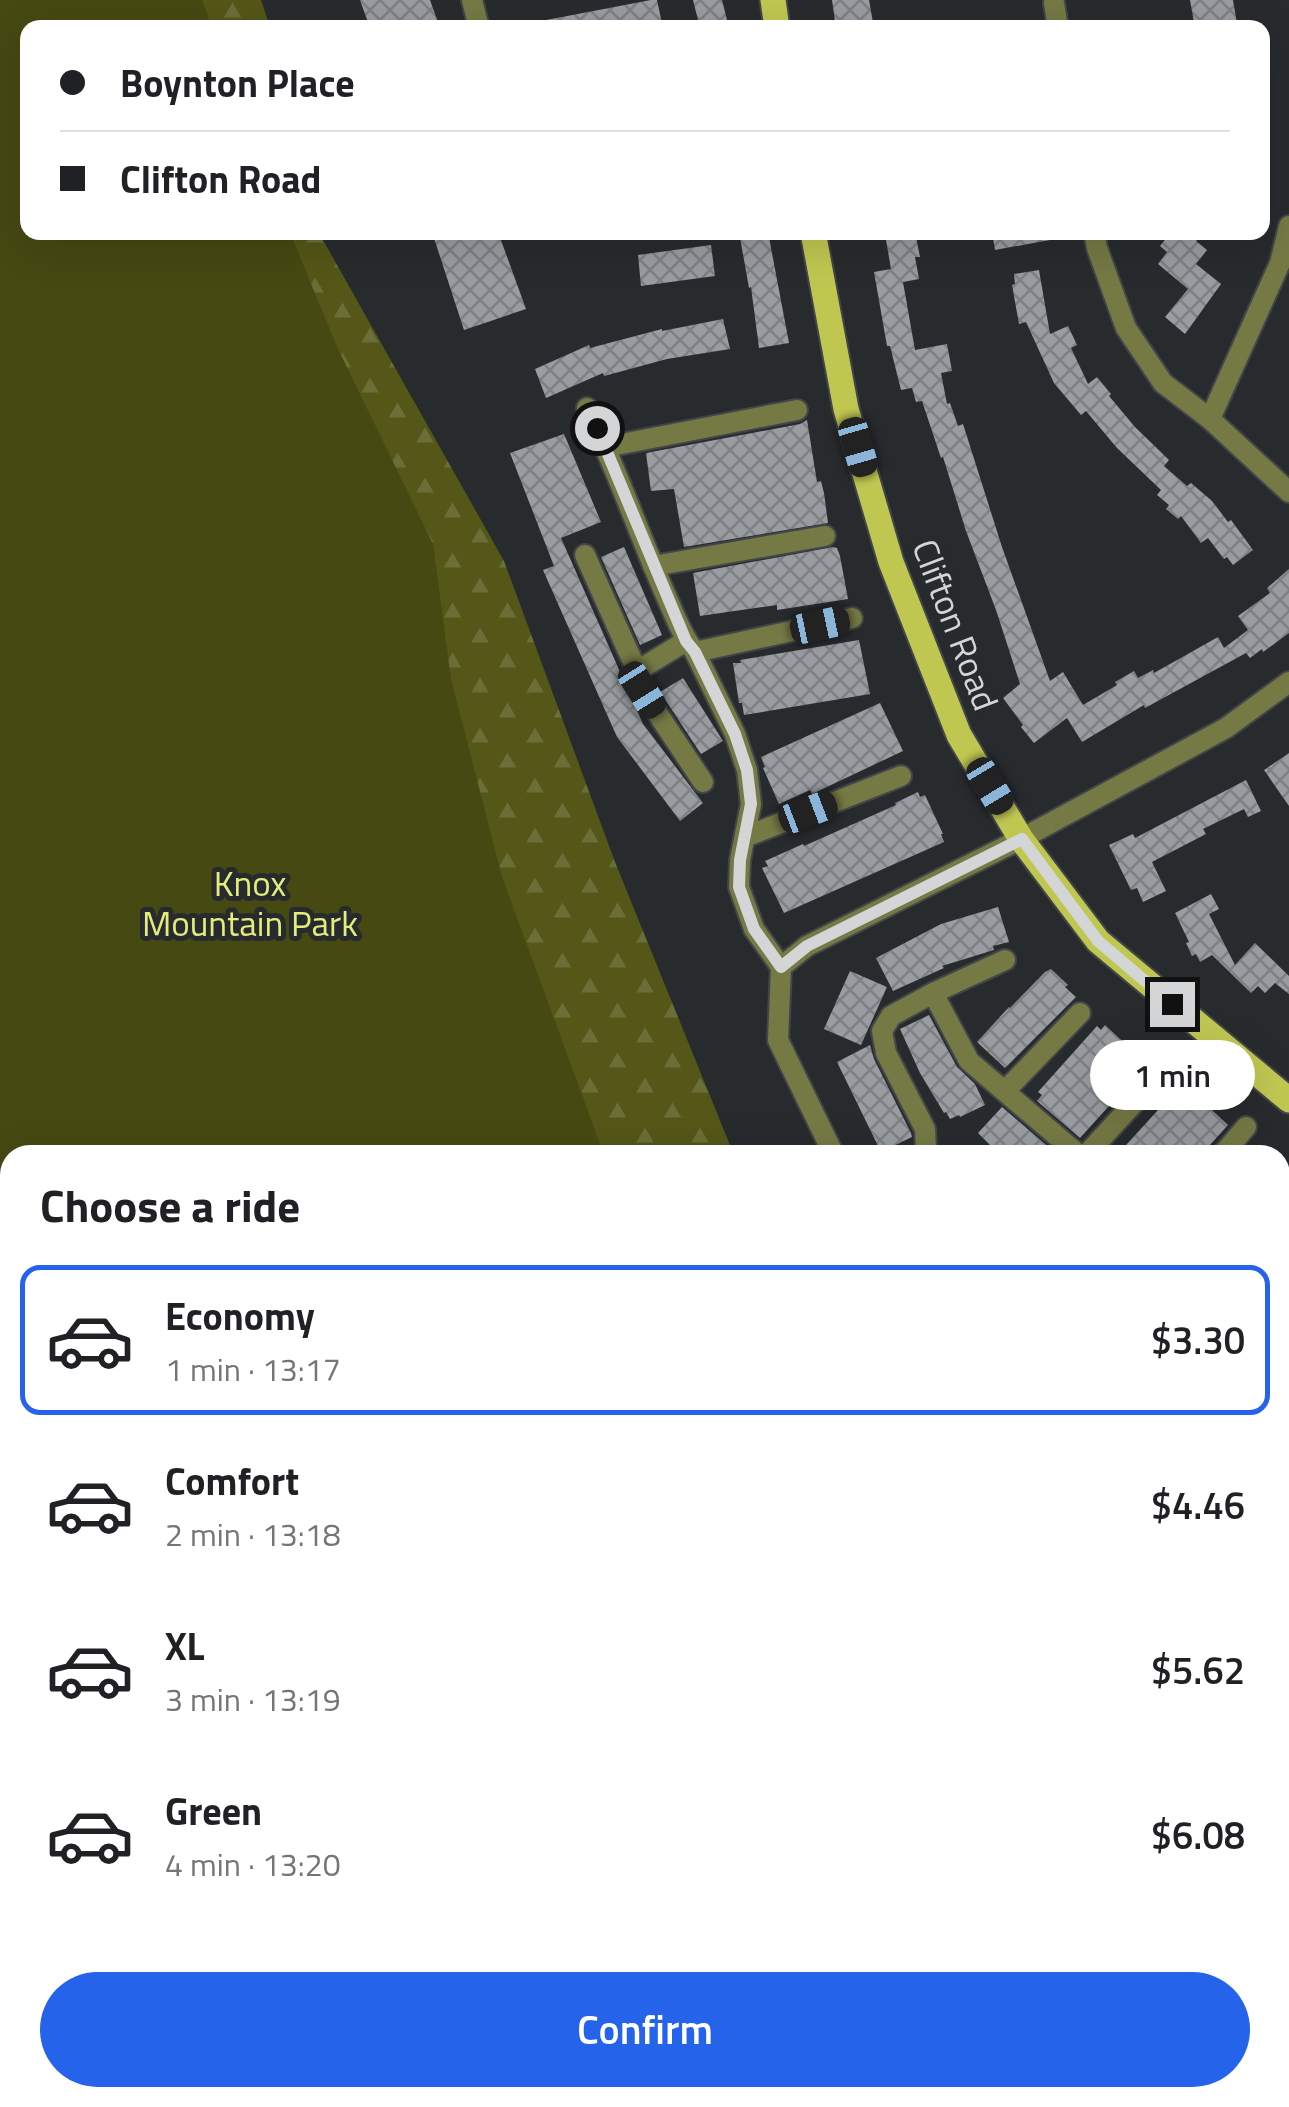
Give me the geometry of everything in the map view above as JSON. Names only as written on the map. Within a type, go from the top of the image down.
[{"type":"main road","name":"Clifton Road","points":[[814,240],[846,409],[890,562],[959,734],[1022,839],[1098,941],[1289,1100]]},
{"type":"street","points":[[1054,3],[1057,20]]},
{"type":"street","points":[[1210,419],[1280,262],[1289,226]]},
{"type":"street","points":[[1096,240],[1126,328],[1163,383],[1210,419],[1289,492]]},
{"type":"street","points":[[587,408],[653,566],[735,734],[747,770],[751,804],[739,887],[754,929],[781,967],[778,1040],[829,1145]]},
{"type":"street","points":[[606,447],[797,410]]},
{"type":"street","points":[[653,566],[825,536]]},
{"type":"street","points":[[585,555],[642,690],[704,782]]},
{"type":"street","points":[[636,672],[691,647],[852,618]]},
{"type":"street","points":[[781,967],[807,946],[1022,839],[1226,728],[1288,683]]},
{"type":"street","points":[[745,837],[902,776]]},
{"type":"street","points":[[926,1145],[925,1129],[886,1054],[882,1032],[891,1016],[1006,960]]},
{"type":"street","points":[[933,993],[968,1061],[1071,1145]]},
{"type":"street","points":[[1004,1091],[1080,1013]]},
{"type":"street","points":[[1092,1145],[1156,1078]]},
{"type":"street","points":[[1231,1145],[1246,1127]]},
{"type":"green space","name":"Knox Mountain Park","points":[[0,0],[261,0],[268,20],[20,20],[20,240],[323,240],[504,561],[615,862],[730,1145],[0,1145]]},
{"type":"green space","name":"Knox Mountain Park","points":[[0,0],[202,0],[209,20],[20,20],[20,240],[293,240],[338,349],[433,544],[451,679],[502,877],[600,1145],[0,1145]]},
{"type":"building","points":[[360,0],[430,0],[437,20],[367,20]]},
{"type":"building","points":[[657,0],[661,20],[546,20]]},
{"type":"building","points":[[693,0],[722,0],[727,20],[698,20]]},
{"type":"building","points":[[832,0],[869,0],[873,20],[835,20]]},
{"type":"building","points":[[1190,0],[1233,0],[1236,20],[1194,20]]},
{"type":"building","points":[[435,240],[501,240],[526,309],[464,330]]},
{"type":"building","points":[[740,240],[770,240],[789,343],[759,348]]},
{"type":"building","points":[[886,240],[917,240],[919,279],[903,282],[915,350],[947,344],[952,371],[941,373],[947,404],[950,403],[958,426],[963,424],[1050,681],[1063,672],[1083,705],[1134,671],[1138,678],[1153,670],[1154,673],[1218,637],[1224,648],[1248,630],[1238,616],[1270,593],[1267,588],[1289,569],[1289,633],[1263,652],[1262,649],[1250,658],[1246,653],[1082,742],[1067,718],[1034,743],[1003,698],[1020,684],[943,457],[922,401],[916,402],[912,388],[901,390],[887,346],[874,272],[891,269]]},
{"type":"building","points":[[993,240],[1050,240],[995,250]]},
{"type":"building","points":[[1165,240],[1197,240],[1207,250],[1196,264],[1221,284],[1185,334],[1165,317],[1188,289],[1158,264],[1167,252],[1160,246]]},
{"type":"building","points":[[711,245],[715,276],[641,286],[638,255]]},
{"type":"building","points":[[1039,270],[1050,334],[1068,326],[1077,345],[1071,348],[1088,384],[1097,377],[1135,427],[1169,460],[1164,466],[1187,486],[1191,483],[1228,522],[1231,520],[1253,550],[1233,565],[1208,538],[1201,543],[1181,516],[1178,519],[1166,509],[1169,505],[1157,495],[1161,490],[1086,411],[1081,415],[1054,383],[1026,322],[1019,324],[1012,285],[1014,274]]},
{"type":"building","points":[[723,319],[730,349],[667,359],[604,376],[603,373],[546,398],[535,369],[589,345],[590,348],[662,329]]},
{"type":"building","points":[[807,420],[828,523],[684,547],[674,489],[651,491],[646,453]]},
{"type":"building","points":[[564,434],[601,522],[561,538],[643,724],[703,803],[680,821],[617,737],[543,570],[554,566],[510,453]]},
{"type":"building","points":[[624,547],[662,635],[640,645],[601,557]]},
{"type":"building","points":[[833,547],[840,556],[848,599],[700,616],[693,573]]},
{"type":"building","points":[[859,640],[870,694],[744,715],[733,663]]},
{"type":"building","points":[[683,678],[723,741],[701,754],[660,692]]},
{"type":"building","points":[[880,703],[903,751],[812,794],[810,790],[779,804],[761,757]]},
{"type":"building","points":[[1289,753],[1289,806],[1264,770]]},
{"type":"building","points":[[1246,780],[1261,811],[1248,817],[1244,809],[1203,829],[1206,834],[1152,862],[1166,891],[1143,902],[1137,888],[1131,890],[1109,845],[1133,834],[1135,838]]},
{"type":"building","points":[[918,792],[920,797],[925,795],[944,842],[784,913],[762,868],[768,866],[765,861]]},
{"type":"building","points":[[1211,894],[1219,909],[1209,914],[1235,965],[1255,943],[1289,976],[1289,994],[1275,983],[1265,993],[1258,986],[1251,993],[1212,955],[1200,962],[1196,954],[1192,956],[1175,913]]},
{"type":"building","points":[[998,907],[1009,942],[942,966],[893,991],[876,958],[941,924]]},
{"type":"building","points":[[1051,969],[1076,997],[1005,1068],[977,1042]]},
{"type":"building","points":[[850,971],[887,987],[861,1045],[824,1029]]},
{"type":"building","points":[[929,1015],[957,1067],[975,1084],[985,1105],[960,1117],[950,1119],[944,1113],[900,1029]]},
{"type":"building","points":[[1105,1025],[1147,1064],[1080,1138],[1037,1101],[1042,1095],[1038,1092],[1097,1026],[1101,1030]]},
{"type":"building","points":[[870,1045],[912,1137],[895,1145],[878,1145],[837,1062]]},
{"type":"building","points":[[1179,1087],[1183,1091],[1187,1087],[1228,1125],[1210,1145],[1126,1145]]},
{"type":"building","points":[[1002,1107],[1046,1145],[990,1145],[978,1133]]},
{"type":"route","points":[[597,428],[686,641],[735,734],[747,770],[751,804],[739,887],[754,929],[781,967],[807,946],[1022,839],[1098,941],[1172,1004]]}]
